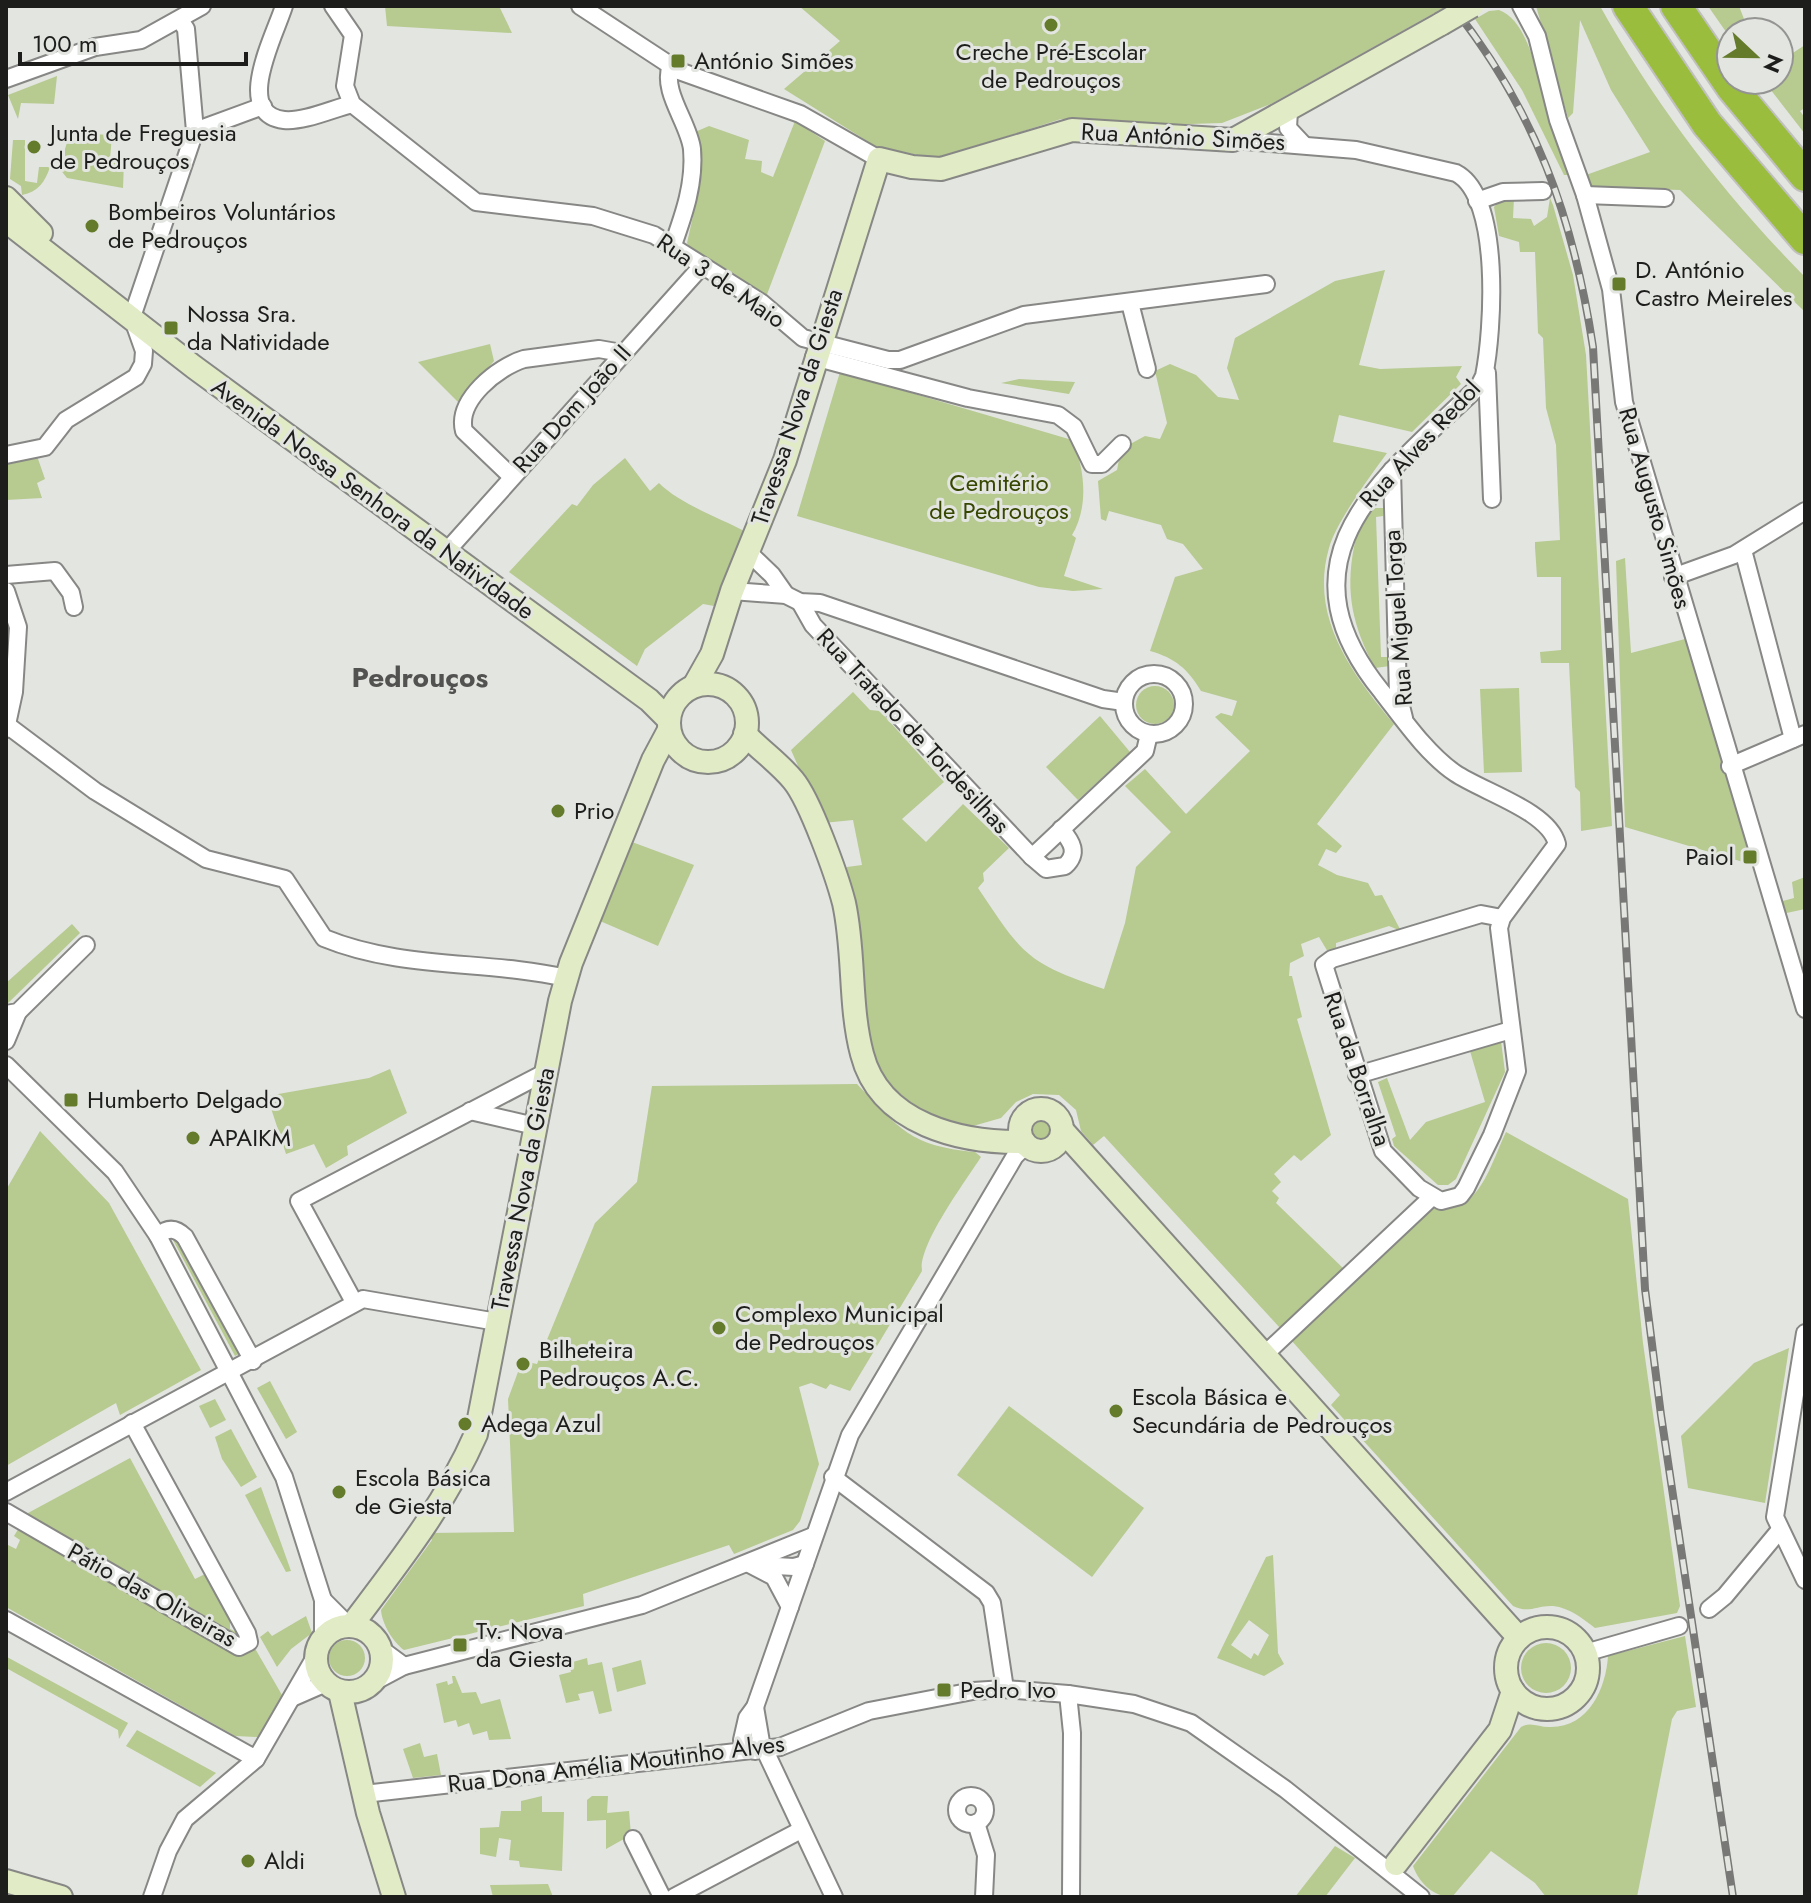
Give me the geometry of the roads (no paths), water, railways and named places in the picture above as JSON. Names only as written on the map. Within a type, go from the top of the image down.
[{"type":"highway","points":[[1628,6],[1707,124],[1805,239]]},
{"type":"highway","points":[[1676,6],[1732,88],[1805,176]]},
{"type":"street","points":[[6,79],[95,47],[141,40],[201,6]]},
{"type":"street","points":[[284,6],[259,75],[257,94],[273,117],[286,120],[352,104],[345,86],[353,35],[333,6]]},
{"type":"street","name":"Rua António Simões","points":[[580,6],[693,78],[800,114],[879,159],[912,167],[941,169],[1072,130],[1356,150],[1437,166],[1464,177],[1477,201]]},
{"type":"street","points":[[1233,140],[1472,6]]},
{"type":"street","name":"Rua Augusto Simões","points":[[1521,6],[1537,36],[1558,120],[1585,195],[1611,289],[1624,402],[1673,577],[1805,1009]]},
{"type":"street","points":[[6,455],[45,447],[66,420],[136,377],[143,364],[144,351],[132,317],[195,131],[187,75],[186,29],[180,20]]},
{"type":"street","points":[[671,66],[668,80],[691,145],[693,176],[673,245]]},
{"type":"street","name":"Rua 3 de Maio","points":[[352,104],[476,202],[593,216],[634,227],[673,245],[701,267],[762,303],[816,349],[900,360],[1024,315],[1266,284]]},
{"type":"street","points":[[195,131],[263,106]]},
{"type":"street","name":"Rua António Simões","points":[[1289,110],[1288,128],[1303,144]]},
{"type":"street","name":"Travessa Nova da Giesta","points":[[694,686],[712,654],[732,591],[785,460],[816,349],[879,159]]},
{"type":"street","points":[[1477,201],[1503,192],[1543,191]]},
{"type":"street","points":[[1585,195],[1665,198]]},
{"type":"street","name":"Avenida Nossa Senhora da Natividade","points":[[6,198],[101,294]]},
{"type":"street","name":"Rua Alves Redol","points":[[1477,201],[1493,271],[1486,363],[1479,386],[1392,469],[1350,521],[1339,559],[1337,604],[1352,650],[1364,671],[1454,772],[1549,825],[1554,833],[1554,852],[1502,918]]},
{"type":"street","name":"Avenida Nossa Senhora da Natividade","points":[[6,221],[445,553],[671,717]]},
{"type":"street","name":"Rua Dom João II","points":[[445,553],[701,267]]},
{"type":"street","points":[[1130,303],[1147,369]]},
{"type":"street","points":[[511,476],[464,431],[463,413],[476,394],[512,363],[524,359],[599,349],[622,353]]},
{"type":"street","points":[[816,349],[968,398],[1058,415],[1074,427],[1092,464],[1102,464],[1122,444]]},
{"type":"street","points":[[1486,363],[1492,499]]},
{"type":"street","name":"Rua Miguel Torga","points":[[1392,469],[1398,694],[1404,719]]},
{"type":"street","points":[[1673,577],[1743,550],[1805,511]]},
{"type":"street","points":[[1730,766],[1799,737],[1743,550]]},
{"type":"street","name":"Rua Tratado de Tordesilhas","points":[[748,552],[1032,857]]},
{"type":"street","points":[[6,575],[55,571],[71,593],[74,607]]},
{"type":"street","points":[[6,591],[18,627],[12,644],[7,727],[95,791],[206,859],[285,879],[324,938],[444,966],[537,972],[566,978]]},
{"type":"street","name":"Rua Tratado de Tordesilhas","points":[[732,591],[820,603],[1103,699],[1124,702]]},
{"type":"street","points":[[712,654],[729,690],[745,709],[745,734],[728,756]]},
{"type":"street","points":[[1148,674],[1158,674],[1175,682],[1184,699],[1181,718],[1167,731],[1149,734],[1133,726],[1124,702],[1132,684],[1148,674]]},
{"type":"street","points":[[686,755],[671,717],[694,686],[718,685],[729,690]]},
{"type":"street","name":"Travessa Nova da Giesta","points":[[355,1627],[368,1603],[415,1541],[472,1443],[481,1416],[566,978],[671,717]]},
{"type":"street","points":[[745,734],[798,786],[836,878],[849,935],[861,1051],[869,1072],[907,1114],[934,1130],[984,1143],[1025,1144],[1043,1151],[1058,1139]]},
{"type":"street","points":[[1061,829],[1073,845],[1072,857],[1065,866],[1056,870],[1046,869],[1032,857],[1061,829],[1145,751],[1149,734]]},
{"type":"street","points":[[653,760],[686,755],[707,762],[728,756],[772,763]]},
{"type":"street","name":"Rua da Borralha","points":[[1432,1197],[1383,1151],[1324,965],[1332,959],[1481,914],[1502,918]]},
{"type":"street","points":[[1263,1356],[1432,1197],[1441,1201],[1460,1196],[1492,1135],[1517,1071],[1497,939],[1502,918]]},
{"type":"street","points":[[6,1041],[12,1013],[86,945]]},
{"type":"street","points":[[1357,1075],[1511,1030]]},
{"type":"street","points":[[6,1065],[115,1172],[158,1236],[232,1371],[284,1477],[323,1600],[317,1669],[348,1693],[364,1794],[378,1851],[394,1897]]},
{"type":"street","points":[[354,1302],[299,1201],[546,1072]]},
{"type":"street","points":[[973,1138],[998,1134],[1033,1111],[1046,1109],[1057,1116],[1058,1139]]},
{"type":"street","points":[[470,1111],[535,1126]]},
{"type":"street","points":[[1023,1119],[1020,1130],[1025,1144]]},
{"type":"street","points":[[1058,1139],[1088,1160],[1519,1638]]},
{"type":"street","points":[[834,1897],[760,1750],[743,1744],[742,1737],[850,1435],[1025,1144]]},
{"type":"street","points":[[158,1236],[174,1229],[185,1237],[253,1361]]},
{"type":"street","points":[[6,1492],[253,1361],[354,1302],[372,1298],[497,1322]]},
{"type":"street","points":[[1805,1333],[1800,1383],[1775,1517],[1779,1531],[1805,1580]]},
{"type":"street","name":"Pátio das Oliveiras","points":[[6,1512],[239,1647],[245,1646],[249,1642],[247,1633],[132,1423]]},
{"type":"street","points":[[833,1477],[986,1593],[992,1603],[1005,1689]]},
{"type":"street","points":[[1709,1609],[1725,1596],[1779,1531]]},
{"type":"street","points":[[294,1697],[348,1693],[404,1666],[642,1605],[813,1536]]},
{"type":"street","points":[[749,1564],[794,1567],[805,1564]]},
{"type":"street","points":[[749,1564],[774,1577],[790,1607]]},
{"type":"street","points":[[323,1600],[404,1666]]},
{"type":"street","points":[[6,1620],[256,1759]]},
{"type":"street","points":[[1585,1653],[1679,1626]]},
{"type":"street","points":[[152,1897],[168,1851],[185,1819],[256,1759],[333,1629],[355,1627]]},
{"type":"street","points":[[1500,1730],[1534,1708],[1560,1707],[1572,1700],[1586,1679],[1585,1653],[1578,1642],[1556,1628],[1530,1630],[1519,1638],[1507,1657],[1507,1681],[1513,1691],[1534,1708]]},
{"type":"street","points":[[348,1693],[381,1665],[381,1649]]},
{"type":"street","name":"Rua Dona Amélia Moutinho Alves","points":[[364,1794],[760,1750],[796,1743],[869,1711],[905,1702],[1005,1689],[1068,1694],[1134,1704],[1191,1723],[1393,1868],[1421,1897]]},
{"type":"street","points":[[1393,1868],[1500,1730],[1510,1708],[1513,1691]]},
{"type":"street","points":[[1068,1694],[1072,1733],[1071,1897]]},
{"type":"street","points":[[976,1823],[986,1855],[984,1897]]},
{"type":"street","points":[[674,1897],[801,1830]]},
{"type":"street","points":[[633,1839],[662,1897]]},
{"type":"street","points":[[6,1881],[57,1896]]},
{"type":"railway","points":[[1452,6],[1506,85],[1546,166],[1574,253],[1593,347],[1645,1289],[1733,1897]]},
{"type":"place","name":"Creche Pré-Escolar de Pedrouços","points":[[1051,25]]},
{"type":"place","name":"António Simões","points":[[678,61]]},
{"type":"place","name":"Junta de Freguesia de Pedrouços","points":[[34,147]]},
{"type":"place","name":"Bombeiros Voluntários de Pedrouços","points":[[92,226]]},
{"type":"place","name":"D. António Castro Meireles","points":[[1619,284]]},
{"type":"place","name":"Nossa Sra. da Natividade","points":[[171,328]]},
{"type":"place","name":"Prio","points":[[558,811]]},
{"type":"place","name":"Paiol","points":[[1750,857]]},
{"type":"place","name":"Humberto Delgado","points":[[71,1100]]},
{"type":"place","name":"APAIKM","points":[[193,1138]]},
{"type":"place","name":"Complexo Municipal de Pedrouços","points":[[719,1328]]},
{"type":"place","name":"Bilheteira Pedrouços A.C.","points":[[523,1364]]},
{"type":"place","name":"Escola Básica e Secundária de Pedrouços","points":[[1116,1411]]},
{"type":"place","name":"Adega Azul","points":[[465,1424]]},
{"type":"place","name":"Escola Básica de Giesta","points":[[339,1492]]},
{"type":"place","name":"Tv. Nova da Giesta","points":[[460,1645]]},
{"type":"place","name":"Pedro Ivo","points":[[944,1690]]},
{"type":"place","name":"Aldi","points":[[248,1861]]},
{"type":"district","name":"Pedrouços","points":[[420,677]]},
{"type":"park label","name":"Cemitério de Pedrouços","points":[[999,497]]}]
